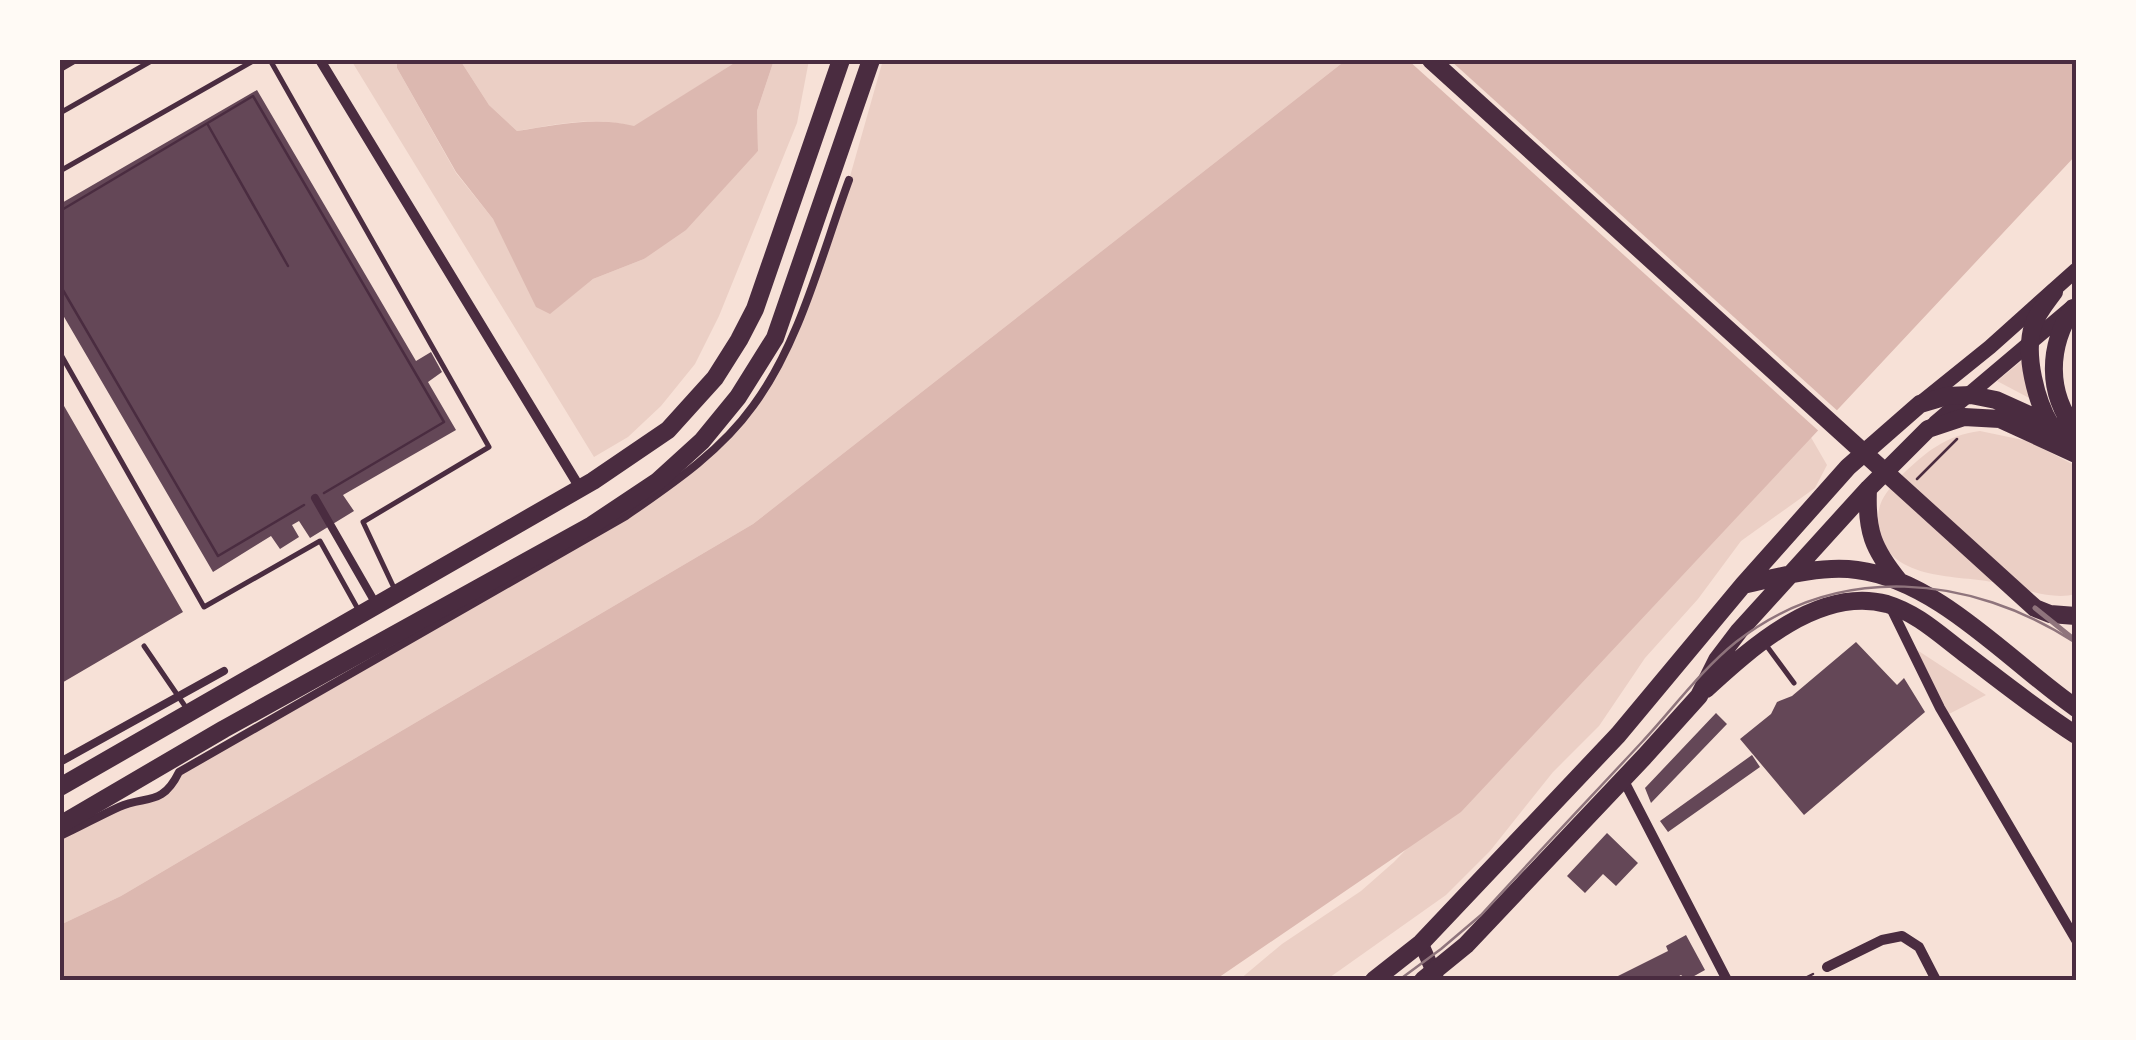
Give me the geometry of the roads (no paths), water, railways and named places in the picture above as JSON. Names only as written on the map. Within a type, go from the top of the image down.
[{"type":"main road","points":[[60,787],[580,488],[668,430],[714,378],[755,308],[840,60]]},
{"type":"main road","points":[[60,825],[241,719],[592,524],[658,481],[702,441],[748,384],[775,338],[871,60]]},
{"type":"main road","points":[[1431,60],[1905,485],[2035,608],[2075,616]]},
{"type":"main road","points":[[1374,980],[1421,943],[1618,735],[1848,467],[2076,270]]},
{"type":"main road","points":[[2047,420],[2035,382],[2030,346],[2037,316],[2054,292]]},
{"type":"main road","points":[[1699,696],[1716,660],[1868,488],[1928,429],[2074,306]]},
{"type":"main road","points":[[2074,306],[2053,349],[2053,374],[2075,443]]},
{"type":"main road","points":[[1920,404],[1948,396],[1996,400],[2047,420],[2075,443]]},
{"type":"main road","points":[[1928,429],[1978,416],[2000,419],[2075,443]]},
{"type":"main road","points":[[1868,488],[1869,531],[1876,550],[1900,582]]},
{"type":"main road","points":[[1743,585],[1844,569],[1900,582],[1938,602],[2076,708]]},
{"type":"main road","points":[[1421,943],[1432,978],[1699,696],[1762,640],[1832,606],[1856,602],[1889,605],[1914,615],[2076,735]]},
{"type":"street","points":[[60,67],[72,60]]},
{"type":"street","points":[[320,60],[580,488]]},
{"type":"street","points":[[60,836],[124,804],[145,802],[171,788],[178,772],[626,516],[678,480],[742,419],[782,360],[849,180]]},
{"type":"street","points":[[316,498],[368,609]]},
{"type":"street","points":[[1889,605],[1940,708],[2076,940]]},
{"type":"street","points":[[60,762],[224,671]]},
{"type":"street","points":[[1623,779],[1727,980]]},
{"type":"street","points":[[1828,967],[1882,940],[1902,936],[1919,947],[1936,980]]},
{"type":"lane","points":[[60,113],[153,60]]},
{"type":"lane","points":[[60,171],[256,60]]},
{"type":"lane","points":[[270,60],[489,447],[363,522],[396,593]]},
{"type":"lane","points":[[60,352],[204,607],[320,541],[368,609]]},
{"type":"lane","points":[[1762,640],[1794,683]]},
{"type":"lane","points":[[144,646],[191,714]]},
{"type":"tram line","points":[[1399,980],[1481,915],[1711,665],[1736,642],[1776,616],[1817,599],[1860,589],[1949,591],[1992,602],[2076,643]]},
{"type":"railway","points":[[2035,608],[2076,641]]}]
